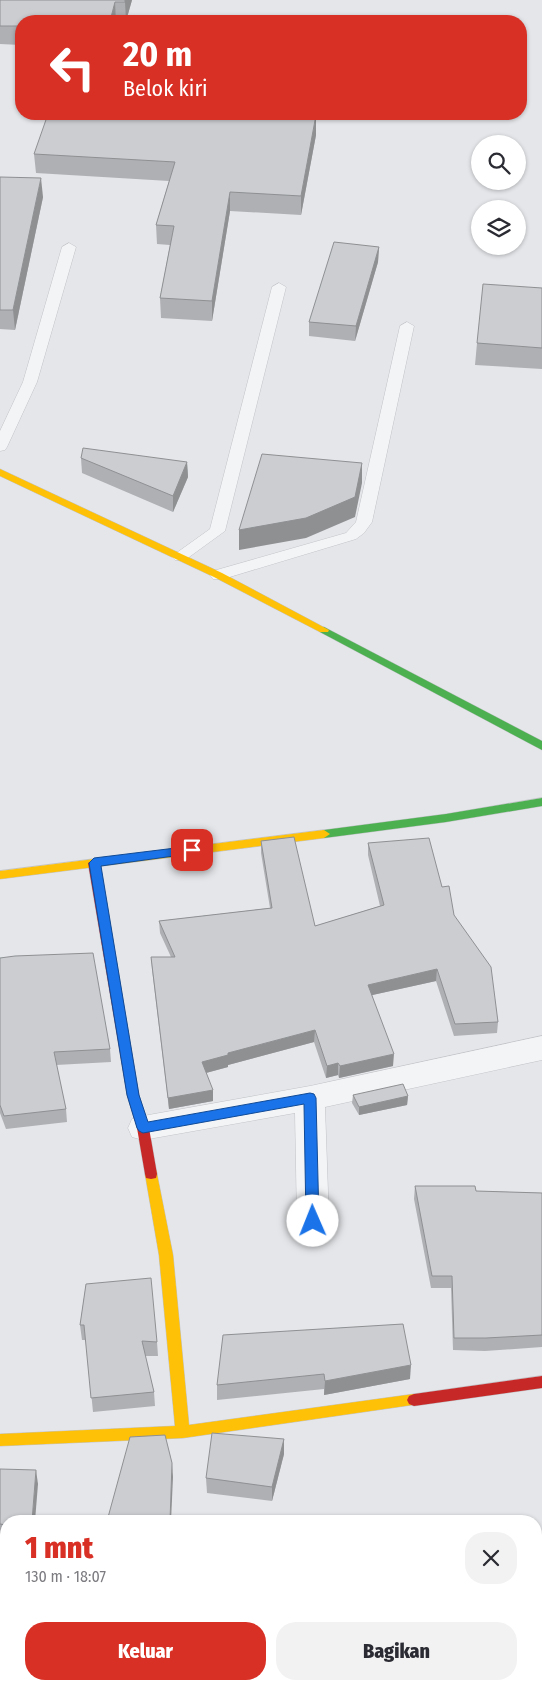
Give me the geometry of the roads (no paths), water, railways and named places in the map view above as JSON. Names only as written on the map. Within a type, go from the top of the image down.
[{"type":"street","points":[[0,472],[218,575],[396,667],[542,746]]},
{"type":"street","points":[[0,875],[446,818],[542,802]]},
{"type":"street","points":[[94,863],[133,1095],[143,1128],[166,1255],[183,1432]]},
{"type":"street","points":[[143,1128],[310,1098],[542,1048]]},
{"type":"street","points":[[310,1098],[313,1221]]},
{"type":"street","points":[[0,1440],[183,1432],[542,1382]]},
{"type":"lane","points":[[0,447],[30,382],[69,247]]},
{"type":"lane","points":[[180,557],[217,531],[279,287]]},
{"type":"lane","points":[[218,575],[351,536],[359,530],[364,522],[407,326]]}]
